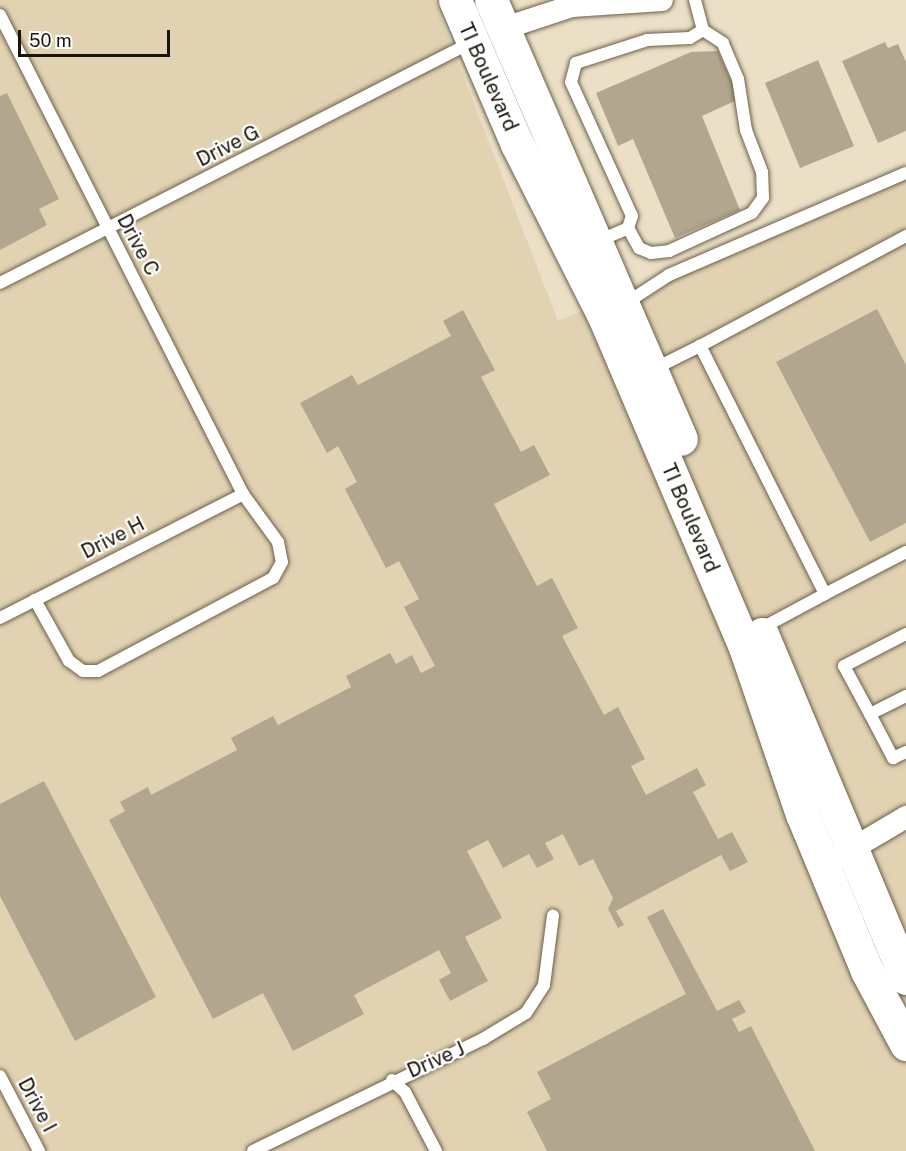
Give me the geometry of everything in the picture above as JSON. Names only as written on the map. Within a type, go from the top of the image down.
[{"type":"street","name":"TI Boulevard","points":[[455,0],[472,42],[613,309],[652,370],[906,978]]},
{"type":"street","points":[[472,42],[496,15],[572,6],[662,0]]},
{"type":"street","name":"TI Boulevard","points":[[496,15],[596,242],[613,309],[745,647],[790,786],[867,971],[906,1044]]},
{"type":"street","points":[[823,865],[906,818]]},
{"type":"lane","points":[[696,0],[703,30],[723,43],[738,79],[746,130],[762,172],[763,198],[752,213],[669,251],[651,253],[639,248],[628,228],[632,216],[571,82],[576,63],[647,40],[690,38],[703,30]]},
{"type":"lane","name":"Drive C","points":[[0,15],[243,494],[278,542],[282,562],[273,578],[98,671],[83,671],[69,661],[35,600]]},
{"type":"lane","name":"Drive G","points":[[0,283],[472,42]]},
{"type":"lane","points":[[613,309],[669,275],[906,173]]},
{"type":"lane","points":[[596,242],[628,228]]},
{"type":"lane","points":[[652,370],[906,236]]},
{"type":"lane","points":[[700,346],[825,594]]},
{"type":"lane","name":"Drive H","points":[[0,618],[243,494]]},
{"type":"lane","points":[[760,629],[906,552]]},
{"type":"lane","points":[[906,634],[844,666],[893,758],[906,752]]},
{"type":"lane","points":[[870,714],[906,696]]},
{"type":"lane","name":"Drive J","points":[[253,1151],[392,1080],[483,1039],[526,1013],[544,985],[553,916]]},
{"type":"lane","name":"Drive I","points":[[0,1076],[39,1151]]},
{"type":"lane","points":[[392,1080],[405,1092],[436,1151]]},
{"type":"shaded area","points":[[0,0],[434,0],[558,321],[906,175],[906,1151],[0,1151]]},
{"type":"building","points":[[885,42],[888,48],[898,44],[906,62],[906,131],[878,143],[842,61]]},
{"type":"building","points":[[718,51],[739,99],[702,116],[740,210],[675,238],[633,139],[618,146],[596,93],[691,52]]},
{"type":"building","points":[[818,60],[854,146],[800,168],[765,83]]},
{"type":"building","points":[[7,93],[59,199],[39,209],[47,225],[0,250],[0,96]]},
{"type":"building","points":[[877,309],[906,365],[906,523],[870,542],[776,362]]},
{"type":"building","points":[[463,310],[495,370],[481,377],[521,452],[534,445],[550,475],[494,504],[537,586],[552,578],[578,628],[562,636],[604,715],[618,707],[645,759],[631,766],[646,795],[697,768],[706,785],[693,792],[718,839],[732,832],[748,862],[730,871],[721,855],[616,911],[624,925],[618,928],[608,909],[613,898],[593,859],[579,866],[563,834],[545,843],[554,859],[537,868],[529,854],[503,868],[488,840],[467,851],[502,918],[465,937],[488,981],[450,1001],[439,980],[451,973],[439,950],[354,995],[364,1014],[293,1051],[263,993],[213,1019],[109,820],[125,811],[120,802],[148,787],[151,795],[237,750],[231,738],[273,716],[278,725],[351,687],[346,676],[390,653],[396,664],[412,655],[421,673],[435,666],[404,607],[419,599],[399,561],[386,568],[345,489],[357,482],[338,446],[327,453],[300,403],[352,375],[358,385],[451,336],[443,321]]},
{"type":"building","points":[[44,781],[156,997],[75,1041],[0,896],[0,804]]},
{"type":"building","points":[[663,909],[717,1011],[739,1000],[746,1012],[732,1019],[739,1032],[751,1026],[815,1151],[547,1151],[527,1112],[551,1099],[537,1072],[686,994],[647,917]]}]
